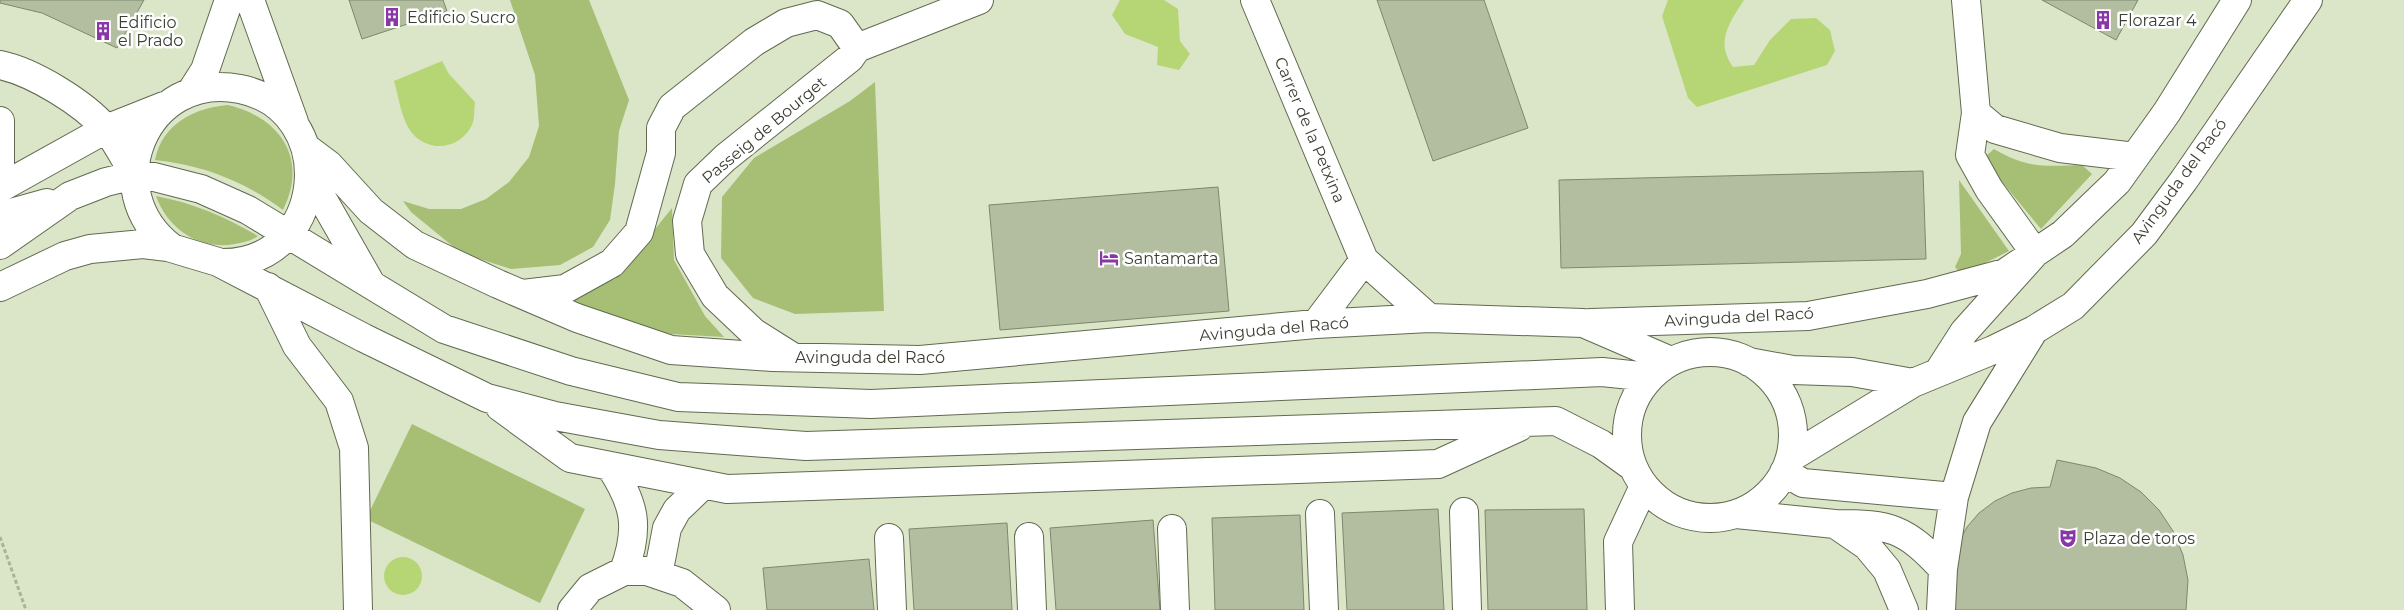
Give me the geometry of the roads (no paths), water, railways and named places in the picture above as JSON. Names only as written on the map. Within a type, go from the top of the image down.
[{"type":"street","points":[[172,248],[156,235],[144,219],[135,194],[139,143],[151,121],[180,98],[205,70],[229,0]]},
{"type":"street","points":[[250,0],[301,138],[310,177],[373,287]]},
{"type":"street","name":"Passeig de Bourget","points":[[793,357],[753,332],[715,296],[690,254],[687,221],[698,184],[739,146],[850,58],[857,48],[979,0]]},
{"type":"street","name":"Carrer de la Petxina","points":[[1256,0],[1364,260],[1429,318]]},
{"type":"street","points":[[1966,0],[1976,113],[1970,155],[1989,190],[2035,253]]},
{"type":"street","name":"Avinguda del Racó","points":[[0,188],[106,129],[180,98],[215,87],[240,89],[263,97],[283,112],[301,138],[329,165],[371,211],[415,245],[577,318],[671,350],[793,357],[920,360],[1316,324],[1429,318],[1583,323],[1808,316],[1927,294],[2005,273],[2035,253],[2070,227],[2117,182],[2166,112],[2237,0]]},
{"type":"street","name":"Avinguda del Racó","points":[[1787,465],[1913,383],[1940,370],[1993,350],[2034,330],[2073,306],[2144,234],[2184,180],[2308,0]]},
{"type":"street","points":[[521,294],[565,289],[612,263],[639,232],[661,153],[661,128],[672,107],[754,42],[786,23],[817,15],[840,24],[857,48]]},
{"type":"street","points":[[0,65],[45,84],[83,108],[106,129],[135,175]]},
{"type":"street","points":[[1976,113],[1995,129],[2060,148],[2135,157]]},
{"type":"street","points":[[0,121],[0,176]]},
{"type":"street","points":[[0,216],[70,196],[106,182],[135,175],[154,177],[201,189],[248,210],[444,329],[571,371],[678,397],[871,404],[1660,369],[1696,353],[1723,353],[1748,362],[1794,370],[1852,372],[1913,383]]},
{"type":"street","points":[[220,264],[233,264],[260,256],[275,247],[288,235],[298,220],[308,197],[310,177]]},
{"type":"street","points":[[0,244],[70,196]]},
{"type":"street","points":[[0,287],[65,256],[90,249],[143,244],[194,253],[268,287],[364,338],[487,398],[570,458],[726,489],[1438,464],[1531,422]]},
{"type":"street","name":"Avinguda del Racó","points":[[1940,370],[1964,332],[2035,253]]},
{"type":"street","points":[[1316,324],[1364,260]]},
{"type":"street","points":[[268,287],[297,346],[339,401],[354,448],[358,610]]},
{"type":"street","name":"Avinguda del Racó","points":[[1583,323],[1660,369]]},
{"type":"street","points":[[1941,610],[1943,569],[1954,497],[1977,422],[2034,330]]},
{"type":"street","points":[[1736,514],[1759,502],[1777,484],[1787,465],[1794,434],[1788,408],[1770,378],[1748,362]]},
{"type":"street","points":[[1620,610],[1618,542],[1639,476],[1627,445],[1627,423],[1635,398],[1660,369]]},
{"type":"street","points":[[487,398],[555,416],[659,435],[806,446],[1556,421],[1601,444],[1639,476],[1663,504],[1686,515],[1711,518],[1736,514],[1835,524],[1871,524],[1894,529],[1921,545],[1943,569]]},
{"type":"street","points":[[1787,465],[1803,483],[1954,497]]},
{"type":"street","points":[[610,466],[626,490],[634,524],[631,553],[643,572]]},
{"type":"street","points":[[643,572],[677,510],[703,484]]},
{"type":"street","points":[[1464,512],[1467,610]]},
{"type":"street","points":[[1320,514],[1324,610]]},
{"type":"street","points":[[1835,524],[1867,546],[1888,570],[1904,610]]},
{"type":"street","points":[[1172,529],[1175,610]]},
{"type":"street","points":[[1029,537],[1032,610]]},
{"type":"street","points":[[889,538],[892,610]]},
{"type":"street","points":[[572,610],[590,588],[643,572],[682,583],[716,610]]},
{"type":"place","name":"Edificio Sucro","points":[[392,17]]},
{"type":"place","name":"Florazar 4","points":[[2103,20]]},
{"type":"place","name":"Edificio el Prado","points":[[103,31]]},
{"type":"place","name":"Santamarta","points":[[1109,258]]},
{"type":"place","name":"Plaza de toros","points":[[2068,538]]}]
